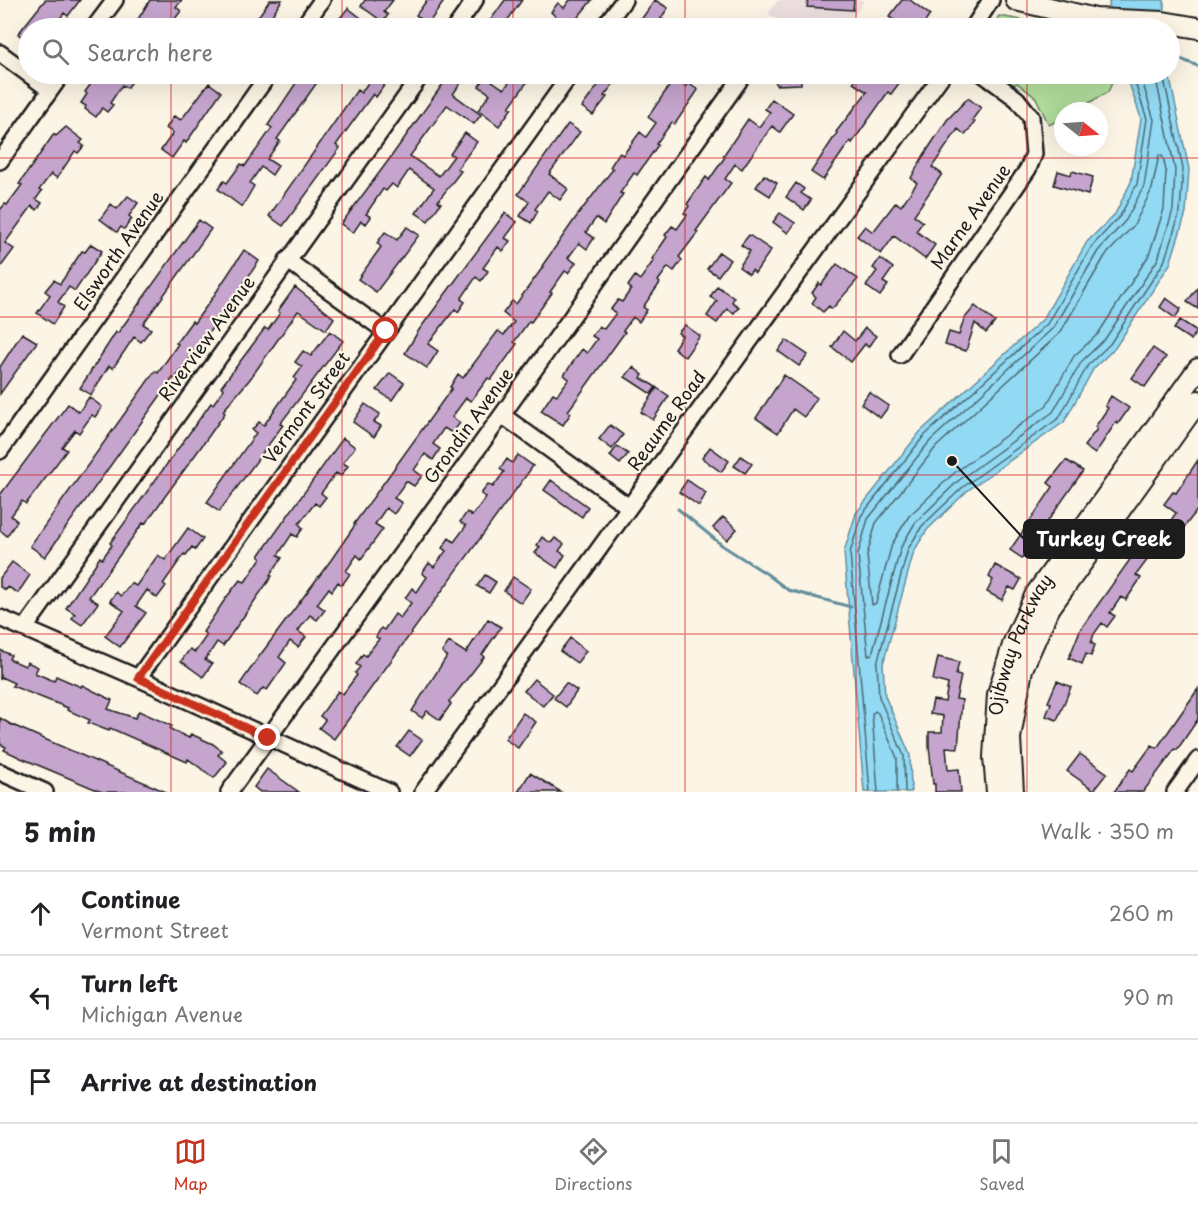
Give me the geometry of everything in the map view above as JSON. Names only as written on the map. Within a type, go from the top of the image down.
[{"type":"main road","points":[[1016,0],[1053,8],[1096,12],[1177,18],[1198,14]]},
{"type":"main road","points":[[1180,19],[1198,28]]},
{"type":"main road","name":"Ojibway Parkway","points":[[997,792],[994,757],[998,694],[1014,642],[1036,594],[1195,377]]},
{"type":"main road","name":"Ojibway Parkway","points":[[1013,792],[1010,738],[1022,669],[1048,610],[1198,401]]},
{"type":"street","points":[[102,18],[115,0]]},
{"type":"street","points":[[309,18],[322,0]]},
{"type":"street","points":[[462,18],[475,0]]},
{"type":"street","points":[[610,18],[624,0]]},
{"type":"street","points":[[979,18],[991,0]]},
{"type":"street","points":[[0,53],[18,66]]},
{"type":"street","points":[[42,84],[50,90]]},
{"type":"street","points":[[0,161],[54,84]]},
{"type":"street","name":"Elsworth Avenue","points":[[0,451],[263,84]]},
{"type":"street","name":"Riverview Avenue","points":[[25,628],[415,84]]},
{"type":"street","name":"Vermont Street","points":[[138,678],[564,84]]},
{"type":"street","name":"Grondin Avenue","points":[[229,792],[502,415],[737,84]]},
{"type":"street","name":"Reaume Road","points":[[423,792],[936,84]]},
{"type":"street","name":"Marne Avenue","points":[[900,355],[1028,169],[1034,154],[1032,117],[1017,99],[996,84]]},
{"type":"street","points":[[287,260],[386,331]]},
{"type":"street","points":[[502,415],[629,507]]},
{"type":"street","points":[[0,618],[389,792]]},
{"type":"street","points":[[1174,792],[1198,760]]},
{"type":"street","points":[[0,772],[45,792]]},
{"type":"shaded area","points":[[778,0],[864,0],[853,18],[775,18],[768,14]]},
{"type":"green space","points":[[1018,84],[1112,84],[1108,92],[1091,102],[1054,102],[1054,122],[1049,125],[1036,98]]},
{"type":"water","points":[[1110,0],[1164,0],[1164,18],[1111,18]]},
{"type":"water","points":[[1129,84],[1171,84],[1189,169],[1186,213],[1170,264],[1115,348],[1094,368],[1064,422],[967,491],[927,530],[914,551],[883,664],[885,696],[910,755],[911,792],[864,792],[844,552],[856,513],[920,432],[1043,319],[1087,242],[1115,214],[1131,182],[1141,118]]},
{"type":"building","points":[[45,0],[80,0],[68,16],[64,13],[60,18],[31,18]]},
{"type":"building","points":[[150,0],[182,0],[176,7],[181,11],[176,18],[139,18]]},
{"type":"building","points":[[270,0],[282,0],[272,15],[276,18],[257,18]]},
{"type":"building","points":[[365,0],[393,0],[384,12],[388,15],[386,18],[378,18],[361,6]]},
{"type":"building","points":[[427,0],[445,0],[432,18],[420,18],[416,15]]},
{"type":"building","points":[[505,0],[522,0],[509,18],[492,18]]},
{"type":"building","points":[[570,0],[592,0],[577,18],[555,18],[551,12],[558,3],[564,8]]},
{"type":"building","points":[[655,0],[668,8],[661,18],[642,18]]},
{"type":"building","points":[[808,0],[854,0],[853,10],[807,7]]},
{"type":"building","points":[[902,0],[910,0],[930,15],[928,18],[889,17]]},
{"type":"building","points":[[348,8],[361,18],[340,18]]},
{"type":"building","points":[[91,84],[130,84],[127,88],[122,85],[110,103],[113,105],[107,112],[102,108],[96,117],[81,103],[87,94],[85,92]]},
{"type":"building","points":[[208,84],[221,92],[186,143],[184,141],[172,158],[161,150],[173,133],[166,128],[174,116],[181,120]]},
{"type":"building","points":[[295,84],[316,84],[277,139],[280,141],[267,159],[278,166],[272,175],[261,167],[250,183],[254,186],[242,207],[218,189],[224,181],[227,183],[241,164],[245,166],[272,128],[268,125]]},
{"type":"building","points":[[367,84],[385,84],[376,97],[373,94],[336,145],[340,148],[283,226],[269,216],[357,90],[361,93]]},
{"type":"building","points":[[443,84],[460,84],[453,94],[481,115],[474,124],[447,105],[410,156],[439,176],[454,156],[450,154],[465,133],[477,142],[457,169],[461,171],[438,201],[441,203],[428,221],[416,213],[434,188],[409,170],[397,188],[392,184],[386,191],[383,189],[366,214],[371,217],[366,224],[361,221],[353,233],[341,224]]},
{"type":"building","points":[[481,84],[496,84],[504,89],[508,84],[526,84],[499,126],[478,110],[490,94],[479,86]]},
{"type":"building","points":[[599,84],[613,84],[604,96],[607,97],[593,115],[582,107]]},
{"type":"building","points":[[671,84],[681,84],[685,87],[689,84],[698,90],[675,124],[672,122],[656,144],[658,145],[637,175],[634,173],[620,193],[623,194],[604,224],[596,218],[586,232],[594,238],[587,249],[579,243],[568,258],[576,263],[568,273],[565,271],[550,292],[552,293],[514,342],[517,344],[491,380],[488,378],[471,401],[466,398],[452,417],[460,423],[452,433],[444,428],[433,444],[440,449],[433,460],[425,454],[414,470],[422,476],[414,486],[406,481],[394,498],[402,503],[394,514],[386,508],[375,524],[383,529],[361,559],[357,555],[346,571],[350,574],[342,585],[338,582],[332,591],[329,588],[317,604],[325,610],[317,620],[310,615],[298,631],[306,637],[298,647],[290,641],[279,657],[286,663],[267,690],[263,688],[257,696],[240,684],[452,388],[450,387],[458,374],[463,378],[498,331],[504,335],[514,322],[503,313],[512,301],[516,304],[543,267],[577,216],[613,169],[610,167],[619,153],[623,155],[640,132],[646,137],[656,123],[648,117]]},
{"type":"building","points":[[855,84],[898,84],[891,94],[888,92],[823,180],[811,172],[836,132],[867,92]]},
{"type":"building","points":[[968,98],[981,108],[972,120],[975,122],[965,135],[958,129],[932,167],[942,174],[914,215],[923,222],[916,231],[935,245],[925,259],[894,236],[881,254],[857,236],[865,226],[873,232],[896,202],[901,206],[917,183],[911,178],[924,155],[947,120]]},
{"type":"building","points":[[772,99],[793,114],[780,132],[772,126],[742,169],[735,164],[725,179],[731,183],[679,257],[682,260],[674,271],[668,267],[643,307],[647,310],[639,322],[633,317],[623,331],[625,332],[568,411],[571,413],[563,425],[541,411],[553,393],[557,395],[569,379],[564,375],[582,349],[587,353],[597,339],[592,336],[599,326],[604,329],[616,313],[611,309],[618,300],[622,302],[631,289],[628,286],[635,276],[640,280],[667,237],[665,235],[672,226],[677,229],[687,215],[684,213],[689,206],[687,204],[706,177],[709,180],[748,119],[759,127],[770,112],[765,109]]},
{"type":"building","points":[[568,124],[580,132],[549,174],[568,189],[560,200],[548,191],[535,209],[538,211],[531,223],[520,216],[529,202],[518,194]]},
{"type":"building","points":[[66,127],[83,140],[80,143],[84,146],[78,153],[75,151],[57,178],[51,174],[39,190],[42,191],[36,199],[42,203],[37,210],[32,206],[5,243],[14,249],[0,268],[0,210],[5,204],[7,205],[22,185],[19,184],[54,134],[56,136]]},
{"type":"building","points":[[1058,171],[1071,175],[1072,171],[1093,177],[1088,195],[1054,185]]},
{"type":"building","points":[[764,175],[777,183],[770,196],[756,187]]},
{"type":"building","points":[[796,183],[804,189],[801,193],[811,200],[804,210],[786,197]]},
{"type":"building","points":[[128,196],[138,203],[129,216],[132,219],[124,229],[121,227],[117,232],[100,219],[111,204],[117,209]]},
{"type":"building","points":[[505,213],[517,222],[505,238],[510,241],[503,251],[498,247],[483,268],[488,271],[481,281],[476,277],[461,299],[465,302],[458,312],[455,309],[428,344],[438,351],[427,368],[405,353],[419,330]]},
{"type":"building","points":[[780,213],[795,223],[788,233],[773,222]]},
{"type":"building","points":[[199,220],[211,229],[143,324],[151,329],[141,342],[134,337],[113,368],[109,366],[91,395],[80,388],[116,332],[118,333]]},
{"type":"building","points":[[407,227],[419,235],[376,292],[358,279],[381,247],[377,243],[385,232],[397,240]]},
{"type":"building","points":[[749,235],[771,250],[755,273],[752,270],[749,274],[739,267],[750,251],[741,245]]},
{"type":"building","points":[[91,244],[102,251],[75,291],[69,287],[58,302],[64,307],[53,324],[37,313],[50,295],[45,291],[54,280],[60,284],[82,251],[85,252]]},
{"type":"building","points":[[244,250],[259,261],[45,557],[30,546],[155,371],[158,373],[178,344],[176,343],[211,300]]},
{"type":"building","points":[[719,252],[730,260],[718,276],[707,269]]},
{"type":"building","points":[[880,258],[893,268],[883,282],[888,285],[880,296],[866,286],[877,271],[873,268]]},
{"type":"building","points":[[837,264],[858,279],[832,309],[829,306],[823,312],[812,303],[816,297],[812,293]]},
{"type":"building","points":[[717,286],[734,298],[732,302],[739,307],[734,313],[727,309],[717,323],[707,316],[717,301],[710,297]]},
{"type":"building","points":[[295,287],[334,318],[326,330],[298,311],[250,379],[223,411],[225,413],[145,524],[143,523],[89,597],[98,603],[82,625],[72,618],[75,614],[66,608],[211,403],[213,404],[224,389],[221,387],[265,328],[268,330]]},
{"type":"building","points":[[1198,287],[1198,309],[1187,302]]},
{"type":"building","points":[[1166,298],[1181,309],[1175,318],[1160,307]]},
{"type":"building","points":[[975,306],[995,322],[986,333],[975,323],[966,351],[945,345],[949,332],[959,335],[964,319]]},
{"type":"building","points":[[1180,320],[1197,331],[1191,340],[1174,329]]},
{"type":"building","points":[[685,325],[700,336],[685,357],[674,348],[682,336],[678,333]]},
{"type":"building","points":[[865,328],[876,336],[868,347],[865,344],[851,362],[832,347],[843,331],[855,341]]},
{"type":"building","points":[[330,331],[343,341],[280,424],[283,425],[219,512],[207,502],[256,433],[252,430],[259,422],[264,425],[296,380],[294,378],[302,367],[295,362],[303,351],[311,356]]},
{"type":"building","points":[[22,333],[37,342],[0,394],[0,367]]},
{"type":"building","points":[[786,340],[808,355],[799,366],[778,351]]},
{"type":"building","points":[[1153,348],[1166,357],[1145,387],[1132,378]]},
{"type":"building","points":[[633,367],[643,375],[641,378],[656,387],[651,394],[625,377]]},
{"type":"building","points":[[390,373],[404,383],[392,400],[377,390]]},
{"type":"building","points":[[784,375],[817,398],[804,417],[793,409],[778,433],[756,418]]},
{"type":"building","points":[[657,388],[669,396],[653,420],[641,412]]},
{"type":"building","points":[[869,392],[889,406],[880,418],[861,404]]},
{"type":"building","points":[[1111,396],[1129,408],[1118,424],[1116,422],[1095,454],[1084,446],[1097,429],[1095,427],[1108,408],[1105,406]]},
{"type":"building","points":[[89,397],[102,407],[95,417],[92,415],[79,433],[75,430],[62,447],[67,450],[26,504],[22,501],[11,516],[17,521],[7,536],[0,530],[0,495],[68,404],[79,412]]},
{"type":"building","points":[[365,404],[380,414],[374,422],[381,426],[374,437],[353,422]]},
{"type":"building","points":[[610,425],[623,435],[612,449],[599,439]]},
{"type":"building","points":[[343,438],[355,447],[343,463],[348,466],[341,476],[336,473],[321,493],[326,497],[319,506],[315,503],[299,524],[303,528],[297,537],[292,534],[278,555],[282,558],[270,575],[272,576],[223,646],[217,642],[205,660],[212,664],[203,677],[181,661],[190,649],[195,652],[207,635],[203,632],[226,598],[240,580],[245,582],[261,558],[259,556]]},
{"type":"building","points":[[617,446],[628,454],[620,464],[610,456]]},
{"type":"building","points":[[710,447],[729,461],[721,472],[702,458]]},
{"type":"building","points":[[518,455],[533,466],[334,739],[319,728],[325,720],[320,716],[338,691],[343,694],[357,675],[355,673],[360,667],[356,664],[363,654],[366,656],[379,639],[376,637],[381,628],[384,630],[395,614],[400,618],[411,603],[405,598],[412,588],[417,592],[427,577],[422,573],[429,563],[434,567],[446,551],[442,548],[449,538],[454,542],[466,526],[460,522],[467,512],[472,516],[486,497],[481,494],[488,484],[493,487],[504,472],[500,469],[507,459],[512,463]]},
{"type":"building","points":[[741,456],[752,464],[745,473],[734,466]]},
{"type":"building","points":[[1066,460],[1083,471],[1022,558],[1010,550],[1053,487],[1048,483]]},
{"type":"building","points":[[1198,460],[1198,509],[1179,534],[1167,526],[1176,513],[1164,504],[1173,492],[1176,493]]},
{"type":"building","points":[[551,480],[588,507],[582,517],[544,490]]},
{"type":"building","points":[[687,480],[706,493],[699,506],[679,492]]},
{"type":"building","points":[[723,517],[737,529],[727,540],[713,528]]},
{"type":"building","points":[[188,528],[203,539],[195,550],[192,547],[186,555],[184,554],[163,584],[166,586],[157,598],[147,590],[136,606],[146,613],[120,647],[105,636],[124,611],[110,601],[116,592],[121,596],[131,583],[136,586],[158,555],[165,560]]},
{"type":"building","points":[[1148,534],[1160,543],[1136,575],[1141,578],[1126,600],[1121,597],[1110,613],[1115,616],[1107,627],[1102,623],[1094,634],[1091,643],[1095,645],[1091,656],[1086,654],[1082,664],[1069,658],[1080,630]]},
{"type":"building","points":[[542,537],[551,543],[555,538],[564,544],[559,551],[565,555],[557,568],[535,553],[540,547],[537,545]]},
{"type":"building","points":[[12,562],[30,575],[18,593],[8,587],[6,590],[0,587],[0,578]]},
{"type":"building","points":[[995,565],[1021,579],[1015,590],[1009,587],[1002,600],[987,592],[993,580],[989,577]]},
{"type":"building","points":[[485,575],[496,582],[489,593],[477,586]]},
{"type":"building","points":[[513,577],[531,589],[521,603],[504,591]]},
{"type":"building","points":[[488,619],[501,627],[482,655],[484,657],[449,702],[451,704],[440,720],[427,711],[422,718],[412,711],[447,656],[442,652],[449,642],[466,653]]},
{"type":"building","points":[[570,638],[586,651],[577,663],[560,651]]},
{"type":"building","points":[[0,650],[11,655],[9,659],[25,666],[27,662],[38,667],[35,673],[54,681],[56,676],[81,687],[82,685],[112,700],[108,709],[135,718],[139,711],[172,726],[170,729],[189,738],[191,734],[213,744],[222,751],[218,755],[227,762],[214,778],[188,759],[187,762],[110,728],[109,731],[88,723],[90,720],[67,710],[68,708],[12,686],[14,683],[1,677],[0,680]]},
{"type":"building","points":[[938,657],[959,662],[956,675],[961,676],[956,699],[962,700],[958,748],[946,747],[948,770],[959,769],[961,792],[935,792],[935,784],[933,784],[929,732],[942,732],[943,716],[930,714],[933,700],[945,702],[948,684],[933,680]]},
{"type":"building","points":[[534,679],[553,694],[543,706],[524,691]]},
{"type":"building","points":[[1057,681],[1071,687],[1057,720],[1046,716],[1051,703],[1048,702]]},
{"type":"building","points":[[566,683],[577,691],[566,707],[554,698]]},
{"type":"building","points":[[1198,689],[1198,719],[1177,750],[1175,749],[1143,792],[1114,792],[1130,769],[1133,771],[1152,745],[1157,748]]},
{"type":"building","points":[[523,713],[536,722],[518,748],[505,739]]},
{"type":"building","points":[[0,718],[166,792],[102,792],[21,758],[4,750],[6,747],[0,744]]},
{"type":"building","points":[[409,731],[422,740],[410,756],[397,747]]},
{"type":"building","points":[[1080,754],[1107,773],[1094,790],[1067,771]]},
{"type":"building","points":[[267,769],[299,792],[260,792],[254,787]]},
{"type":"building","points":[[530,773],[561,792],[518,792]]},
{"type":"waterway","points":[[1180,59],[1198,66]]},
{"type":"waterway","points":[[678,509],[723,546],[788,590],[851,607]]},
{"type":"place","name":"Turkey Creek","points":[[952,461]]},
{"type":"route","points":[[268,738],[138,678],[386,331]]}]
